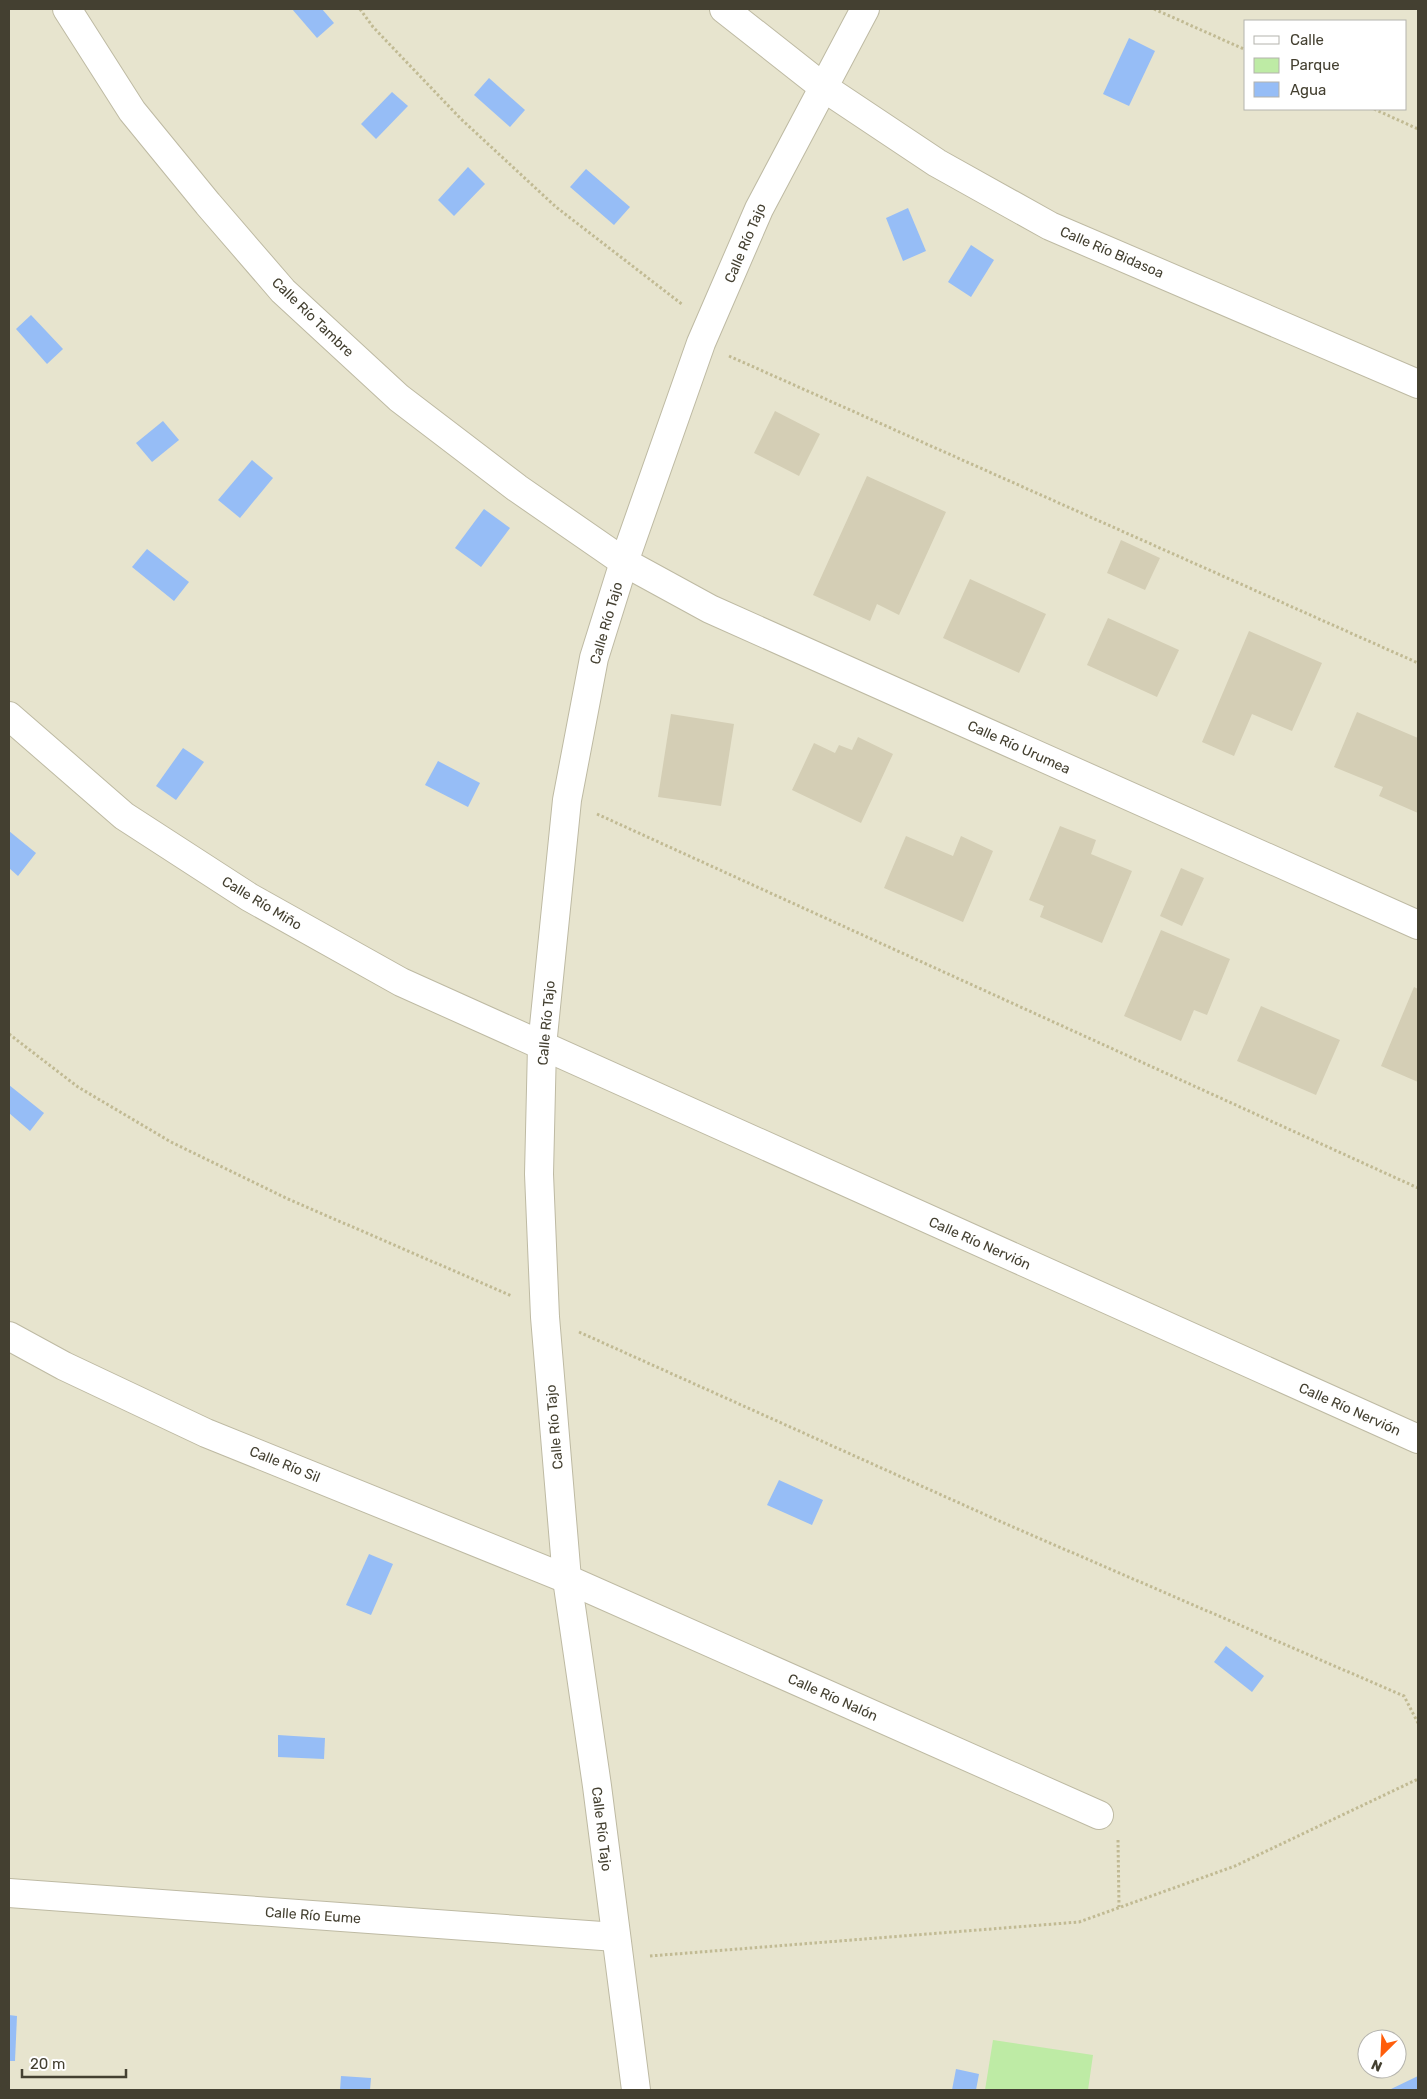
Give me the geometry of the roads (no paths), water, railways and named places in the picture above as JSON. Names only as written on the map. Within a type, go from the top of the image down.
[{"type":"street","name":"Calle Río Tambre","points":[[67,9],[132,111],[208,204],[283,291],[399,398],[517,488],[624,562]]},
{"type":"street","name":"Calle Río Bidasoa","points":[[724,9],[823,87],[937,163],[1050,226],[1418,384]]},
{"type":"street","name":"Calle Río Tajo","points":[[636,2090],[567,1579],[545,1317],[539,1174],[542,1046],[567,800],[594,658],[624,562],[706,333],[759,209],[865,9]]},
{"type":"street","name":"Calle Río Urumea","points":[[624,562],[710,609],[1418,925]]},
{"type":"street","name":"Calle Río Miño","points":[[9,716],[124,816],[249,897],[402,982],[542,1046]]},
{"type":"street","name":"Calle Río Nervión","points":[[542,1046],[1418,1439]]},
{"type":"street","name":"Calle Río Sil","points":[[9,1336],[64,1366],[206,1433],[567,1579]]},
{"type":"street","name":"Calle Río Nalón","points":[[567,1579],[1099,1815]]},
{"type":"street","name":"Calle Río Eume","points":[[9,1893],[618,1948]]},
{"type":"water","points":[[292,9],[322,9],[334,23],[317,38]]},
{"type":"water","points":[[1129,38],[1155,51],[1129,106],[1103,94]]},
{"type":"water","points":[[489,78],[525,110],[510,127],[474,95]]},
{"type":"water","points":[[392,92],[408,106],[376,139],[361,124]]},
{"type":"water","points":[[468,167],[485,184],[454,216],[438,200]]},
{"type":"water","points":[[586,169],[630,207],[614,225],[570,187]]},
{"type":"water","points":[[908,208],[926,251],[903,261],[886,218]]},
{"type":"water","points":[[971,245],[994,260],[971,297],[948,282]]},
{"type":"water","points":[[31,315],[63,349],[47,364],[16,329]]},
{"type":"water","points":[[163,421],[179,440],[152,462],[136,443]]},
{"type":"water","points":[[252,460],[273,478],[240,518],[218,500]]},
{"type":"water","points":[[484,509],[510,528],[481,567],[455,548]]},
{"type":"water","points":[[147,549],[189,582],[174,601],[132,567]]},
{"type":"water","points":[[183,748],[204,762],[176,800],[156,786]]},
{"type":"water","points":[[438,761],[480,783],[468,807],[425,785]]},
{"type":"water","points":[[9,831],[36,853],[18,876],[9,868]]},
{"type":"water","points":[[9,1085],[44,1113],[30,1131],[9,1113]]},
{"type":"water","points":[[779,1480],[823,1500],[812,1525],[767,1505]]},
{"type":"water","points":[[369,1554],[393,1564],[371,1615],[346,1605]]},
{"type":"water","points":[[1226,1646],[1264,1676],[1252,1692],[1214,1662]]},
{"type":"water","points":[[278,1735],[325,1738],[324,1759],[278,1757]]},
{"type":"water","points":[[9,2015],[17,2016],[15,2061],[9,2061]]},
{"type":"water","points":[[956,2069],[979,2074],[976,2090],[952,2090]]},
{"type":"water","points":[[341,2076],[371,2078],[370,2090],[340,2090]]},
{"type":"water","points":[[1418,2076],[1418,2090],[1389,2090]]}]
